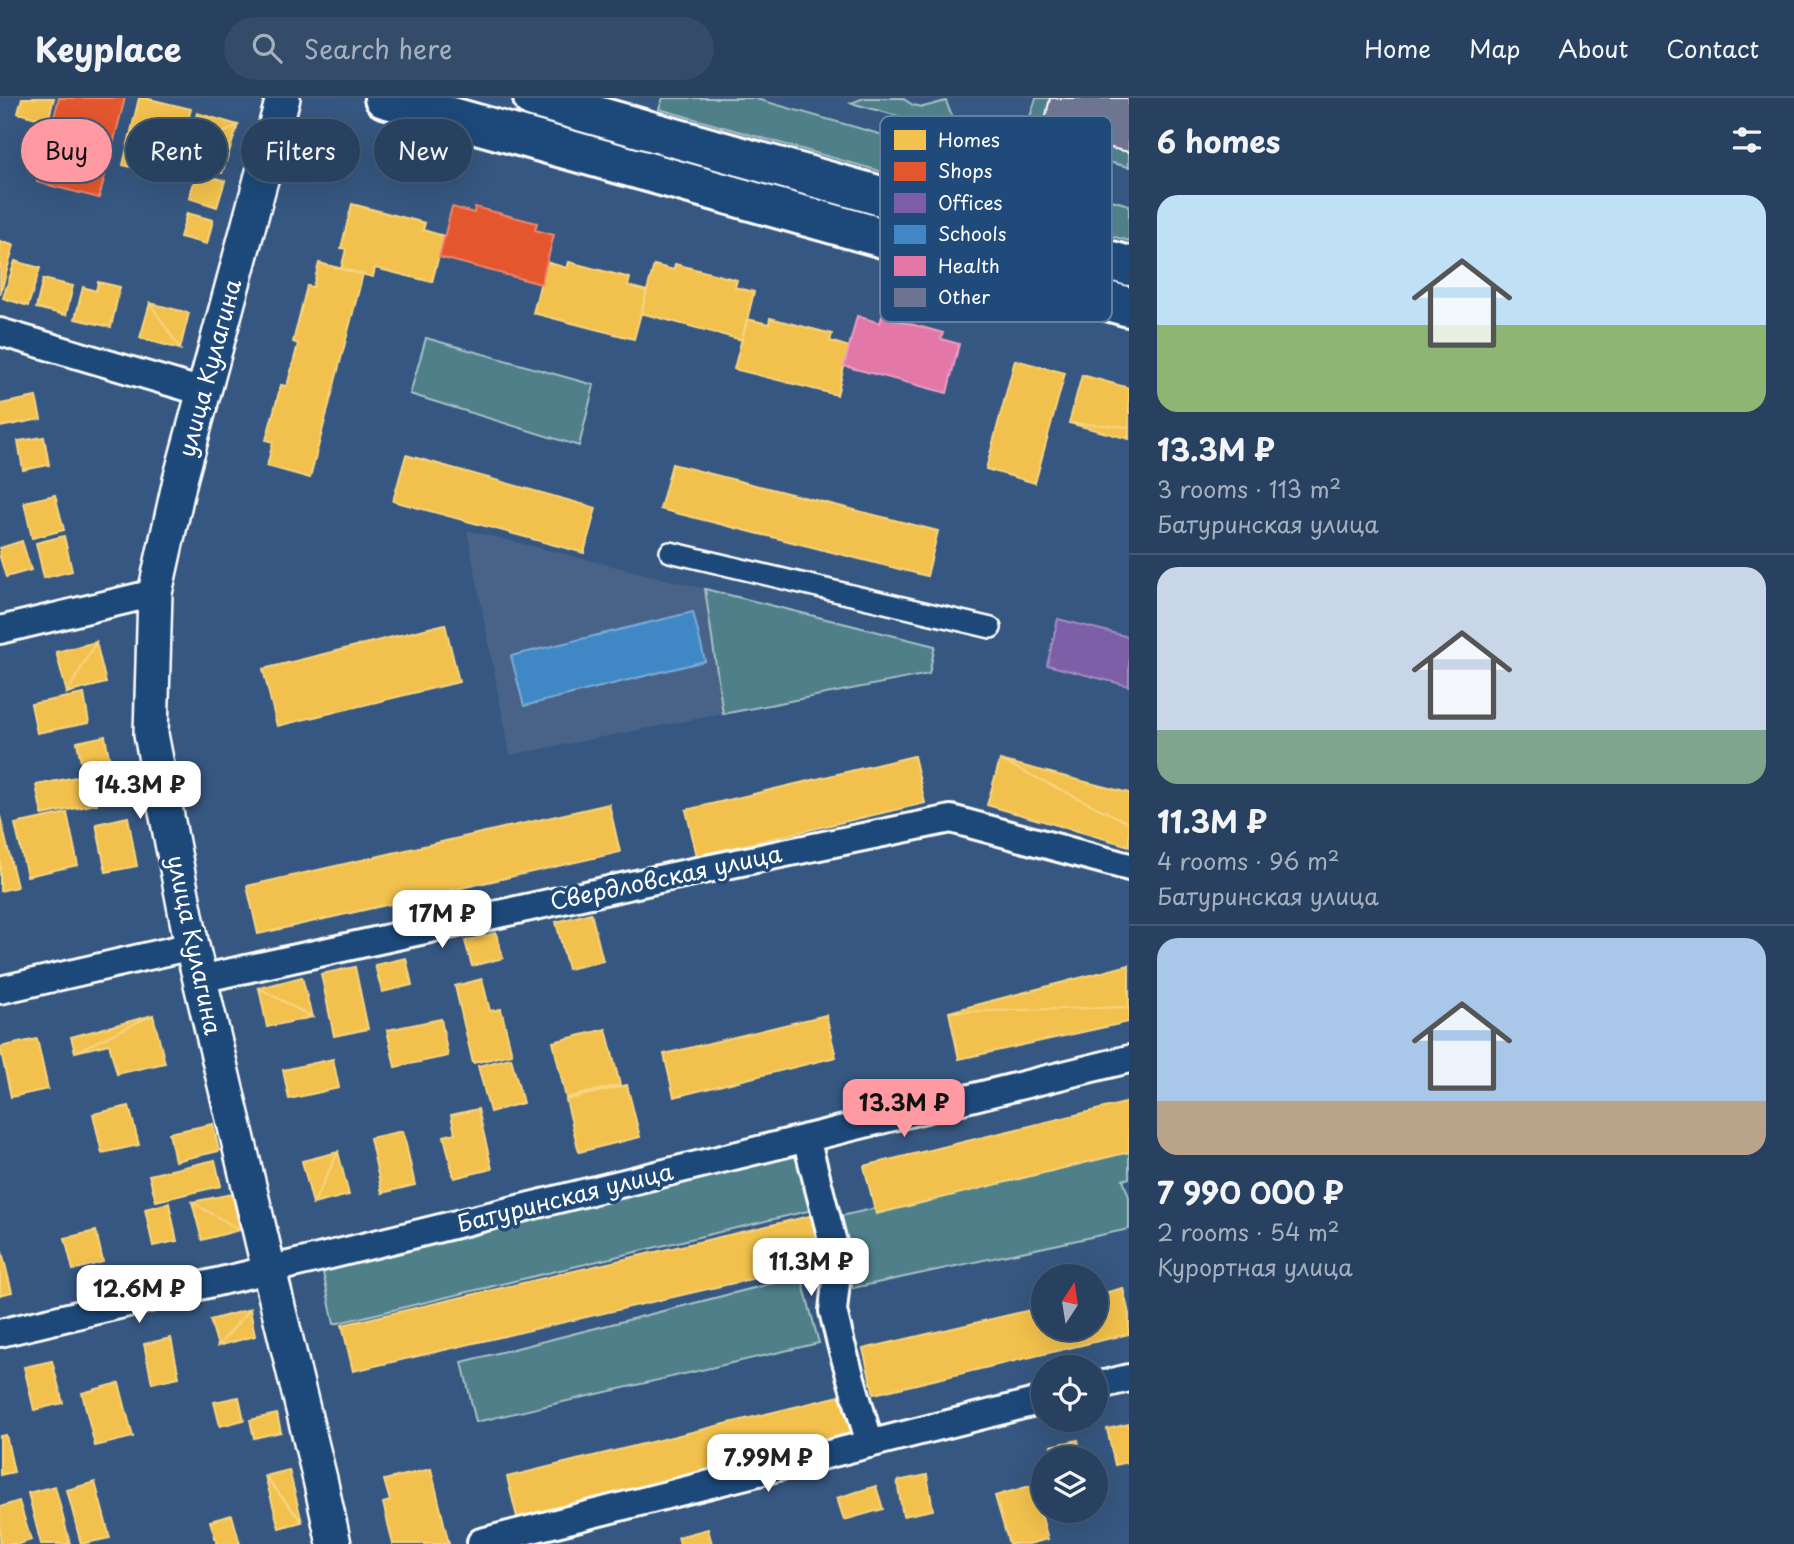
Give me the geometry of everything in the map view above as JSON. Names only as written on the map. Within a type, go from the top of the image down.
[{"type":"main road","points":[[384,98],[880,237]]},
{"type":"main road","points":[[533,98],[880,196]]},
{"type":"main road","points":[[1112,261],[1129,266]]},
{"type":"main road","points":[[1112,302],[1129,307]]},
{"type":"street","name":"улица Кулагина","points":[[283,98],[180,480],[155,593],[151,734],[192,946],[334,1544]]},
{"type":"street","points":[[0,332],[203,393]]},
{"type":"street","points":[[670,552],[991,628]]},
{"type":"street","points":[[0,630],[155,593]]},
{"type":"street","name":"Свердловская улица","points":[[200,979],[951,818],[1129,867]]},
{"type":"street","points":[[0,990],[192,946]]},
{"type":"street","name":"Батуринская улица","points":[[0,1333],[1129,1059]]},
{"type":"street","points":[[806,1138],[838,1262],[834,1311],[870,1444]]},
{"type":"street","points":[[1108,1384],[1129,1378]]},
{"type":"street","points":[[481,1542],[1031,1403]]},
{"type":"shaded area","points":[[467,530],[935,646],[929,674],[510,755]]},
{"type":"green space","points":[[663,98],[753,98],[880,134],[880,171],[659,109]]},
{"type":"green space","points":[[864,98],[902,98],[913,105],[923,107],[946,101],[952,116],[898,116],[851,103]]},
{"type":"green space","points":[[1036,98],[1129,98],[1129,167],[1112,163],[1112,116],[1030,116]]},
{"type":"green space","points":[[1112,200],[1129,205],[1129,241],[1112,236]]},
{"type":"green space","points":[[426,338],[594,385],[579,446],[410,394]]},
{"type":"green space","points":[[705,589],[935,646],[929,674],[723,714]]},
{"type":"green space","points":[[801,1145],[816,1209],[334,1324],[321,1263]]},
{"type":"green space","points":[[1129,1152],[1129,1178],[1123,1180],[1129,1197],[1129,1229],[853,1288],[836,1217]]},
{"type":"green space","points":[[801,1276],[819,1343],[476,1422],[462,1362]]},
{"type":"building: Homes","points":[[22,98],[54,98],[49,119],[18,113]]},
{"type":"building: Homes","points":[[139,98],[191,109],[188,119],[134,119]]},
{"type":"building: Homes","points":[[197,113],[218,119],[195,119]]},
{"type":"building: Homes","points":[[227,122],[238,125],[227,131]]},
{"type":"building: Homes","points":[[238,125],[227,158],[227,131]]},
{"type":"building: Homes","points":[[194,182],[225,182],[217,207],[189,198]]},
{"type":"building: Homes","points":[[352,204],[425,223],[423,230],[444,236],[432,282],[375,268],[373,277],[341,269],[346,249],[341,248]]},
{"type":"building: Homes","points":[[187,213],[213,220],[207,244],[180,237]]},
{"type":"building: Homes","points":[[0,241],[14,245],[0,295]]},
{"type":"building: Homes","points":[[15,261],[40,268],[28,306],[3,298]]},
{"type":"building: Homes","points":[[546,262],[567,268],[569,262],[630,278],[628,286],[647,291],[634,339],[533,313]]},
{"type":"building: Homes","points":[[319,263],[363,274],[310,478],[267,466],[273,442],[266,440],[281,385],[287,386],[298,344],[293,342],[307,286],[313,287]]},
{"type":"building: Homes","points":[[675,264],[737,280],[735,287],[754,292],[742,340],[641,313],[654,265],[674,270]]},
{"type":"building: Homes","points":[[43,279],[73,286],[66,315],[36,308]]},
{"type":"building: Homes","points":[[98,282],[120,287],[111,327],[75,319],[83,287],[96,291]]},
{"type":"building: Homes","points":[[150,303],[189,313],[180,349]]},
{"type":"building: Homes","points":[[150,303],[180,349],[140,338]]},
{"type":"building: Homes","points":[[770,318],[832,334],[830,341],[849,347],[837,395],[734,369],[747,319],[769,324]]},
{"type":"building: Homes","points":[[1015,360],[1065,373],[1035,483],[986,469]]},
{"type":"building: Homes","points":[[1082,375],[1129,388],[1129,427],[1069,423]]},
{"type":"building: Homes","points":[[36,397],[41,419],[0,427],[0,404]]},
{"type":"building: Homes","points":[[1069,423],[1129,427],[1129,439]]},
{"type":"building: Homes","points":[[44,437],[49,465],[23,470],[18,441]]},
{"type":"building: Homes","points":[[406,455],[596,508],[584,553],[393,501]]},
{"type":"building: Homes","points":[[672,464],[938,531],[927,576],[660,509]]},
{"type":"building: Homes","points":[[55,495],[64,530],[32,538],[24,502]]},
{"type":"building: Homes","points":[[64,536],[72,571],[44,578],[36,543]]},
{"type":"building: Homes","points":[[22,541],[31,570],[6,577],[0,548]]},
{"type":"building: Homes","points":[[445,624],[459,682],[277,726],[263,669]]},
{"type":"building: Homes","points":[[96,642],[67,693],[56,652]]},
{"type":"building: Homes","points":[[96,642],[106,683],[67,693]]},
{"type":"building: Homes","points":[[84,694],[89,723],[37,733],[31,704]]},
{"type":"building: Homes","points":[[105,736],[110,762],[82,767],[77,742]]},
{"type":"building: Homes","points":[[914,756],[925,803],[697,856],[686,810]]},
{"type":"building: Homes","points":[[1000,760],[1129,793],[1129,823]]},
{"type":"building: Homes","points":[[1000,760],[1129,823],[1129,846],[987,805]]},
{"type":"building: Homes","points":[[91,774],[97,804],[42,815],[36,785]]},
{"type":"building: Homes","points":[[609,804],[620,852],[258,934],[247,886]]},
{"type":"building: Homes","points":[[67,813],[78,865],[27,876],[15,824]]},
{"type":"building: Homes","points":[[0,816],[17,887],[0,891]]},
{"type":"building: Homes","points":[[128,817],[137,866],[106,872],[96,824]]},
{"type":"building: Homes","points":[[591,913],[603,961],[568,969],[556,922]]},
{"type":"building: Homes","points":[[496,933],[503,958],[472,966],[465,941]]},
{"type":"building: Homes","points":[[406,958],[412,985],[382,992],[375,965]]},
{"type":"building: Homes","points":[[1129,965],[1129,1007],[949,1012]]},
{"type":"building: Homes","points":[[355,967],[368,1029],[334,1036],[321,974]]},
{"type":"building: Homes","points":[[302,977],[312,1017],[259,988]]},
{"type":"building: Homes","points":[[482,979],[490,1011],[501,1009],[512,1054],[473,1063],[455,986]]},
{"type":"building: Homes","points":[[259,988],[312,1017],[267,1027]]},
{"type":"building: Homes","points":[[1129,1007],[1129,1022],[959,1059],[949,1012]]},
{"type":"building: Homes","points":[[153,1015],[165,1063],[117,1074],[109,1044],[75,1052]]},
{"type":"building: Homes","points":[[153,1015],[75,1052],[71,1037]]},
{"type":"building: Homes","points":[[826,1015],[836,1057],[674,1097],[664,1054]]},
{"type":"building: Homes","points":[[441,1019],[448,1056],[395,1067],[387,1030]]},
{"type":"building: Homes","points":[[606,1029],[620,1085],[566,1098],[553,1042]]},
{"type":"building: Homes","points":[[37,1039],[48,1089],[11,1097],[0,1047]]},
{"type":"building: Homes","points":[[511,1058],[523,1103],[490,1112],[478,1066]]},
{"type":"building: Homes","points":[[333,1059],[339,1088],[289,1099],[283,1070]]},
{"type":"building: Homes","points":[[627,1085],[640,1137],[579,1152],[566,1100]]},
{"type":"building: Homes","points":[[1129,1102],[1129,1152],[876,1214],[864,1166]]},
{"type":"building: Homes","points":[[129,1106],[139,1145],[102,1153],[93,1114]]},
{"type":"building: Homes","points":[[478,1109],[492,1169],[454,1178],[444,1136],[455,1133],[451,1115]]},
{"type":"building: Homes","points":[[213,1124],[219,1151],[175,1161],[169,1133]]},
{"type":"building: Homes","points":[[403,1131],[415,1185],[382,1193],[370,1138]]},
{"type":"building: Homes","points":[[338,1152],[313,1204],[302,1161]]},
{"type":"building: Homes","points":[[338,1152],[349,1195],[313,1204]]},
{"type":"building: Homes","points":[[215,1160],[221,1186],[156,1201],[149,1175]]},
{"type":"building: Homes","points":[[232,1194],[240,1230],[192,1202]]},
{"type":"building: Homes","points":[[192,1202],[240,1230],[202,1240]]},
{"type":"building: Homes","points":[[169,1203],[177,1241],[153,1246],[145,1209]]},
{"type":"building: Homes","points":[[818,1214],[829,1261],[353,1371],[342,1325]]},
{"type":"building: Homes","points":[[96,1231],[103,1262],[73,1270],[65,1238]]},
{"type":"building: Homes","points":[[0,1244],[12,1292],[0,1295]]},
{"type":"building: Homes","points":[[1123,1288],[1129,1314],[1129,1334],[1108,1339],[1108,1292]]},
{"type":"building: Homes","points":[[250,1309],[218,1346],[210,1320]]},
{"type":"building: Homes","points":[[250,1309],[255,1336],[218,1346]]},
{"type":"building: Homes","points":[[1031,1310],[1031,1341],[1099,1341],[874,1394],[863,1349]]},
{"type":"building: Homes","points":[[171,1338],[179,1377],[152,1383],[144,1344]]},
{"type":"building: Homes","points":[[52,1361],[63,1403],[34,1410],[24,1367]]},
{"type":"building: Homes","points":[[119,1383],[133,1437],[95,1446],[82,1393]]},
{"type":"building: Homes","points":[[844,1395],[855,1439],[518,1521],[507,1477]]},
{"type":"building: Homes","points":[[239,1397],[244,1420],[220,1426],[214,1402]]},
{"type":"building: Homes","points":[[277,1414],[281,1432],[254,1438],[250,1420]]},
{"type":"building: Homes","points":[[1129,1424],[1129,1462],[1115,1465],[1108,1429]]},
{"type":"building: Homes","points":[[6,1435],[14,1472],[0,1475],[0,1436]]},
{"type":"building: Homes","points":[[1078,1440],[1079,1446],[1051,1446]]},
{"type":"building: Homes","points":[[431,1469],[449,1544],[393,1544],[383,1503],[390,1501],[384,1480]]},
{"type":"building: Homes","points":[[289,1470],[302,1522],[265,1476]]},
{"type":"building: Homes","points":[[927,1475],[933,1510],[903,1516],[897,1481]]},
{"type":"building: Homes","points":[[265,1476],[302,1522],[279,1528]]},
{"type":"building: Homes","points":[[95,1482],[110,1538],[81,1544],[67,1490]]},
{"type":"building: Homes","points":[[55,1486],[70,1544],[41,1544],[28,1493]]},
{"type":"building: Homes","points":[[876,1486],[883,1509],[844,1520],[837,1498]]},
{"type":"building: Homes","points":[[1031,1486],[1031,1523],[1044,1523],[1048,1539],[1029,1544],[1009,1544],[995,1496]]},
{"type":"building: Homes","points":[[19,1501],[31,1540],[19,1544],[0,1544],[0,1507]]},
{"type":"building: Homes","points":[[232,1515],[240,1544],[217,1544],[210,1521]]},
{"type":"building: Homes","points":[[708,1529],[712,1544],[680,1544],[678,1537]]},
{"type":"building: Shops","points":[[59,98],[125,98],[112,148],[112,119],[54,119]]},
{"type":"building: Shops","points":[[37,182],[103,182],[99,198]]},
{"type":"building: Shops","points":[[452,207],[474,213],[475,207],[537,223],[535,230],[554,235],[541,284],[439,257]]},
{"type":"building: Offices","points":[[1058,619],[1129,637],[1129,686],[1047,665]]},
{"type":"building: Schools","points":[[693,612],[705,661],[524,706],[511,656]]},
{"type":"building: Health","points":[[857,316],[880,323],[904,322],[943,333],[941,339],[959,344],[947,393],[844,366]]},
{"type":"building: Other","points":[[1050,98],[1129,98],[1129,152],[1112,148],[1112,116],[1046,116]]}]
